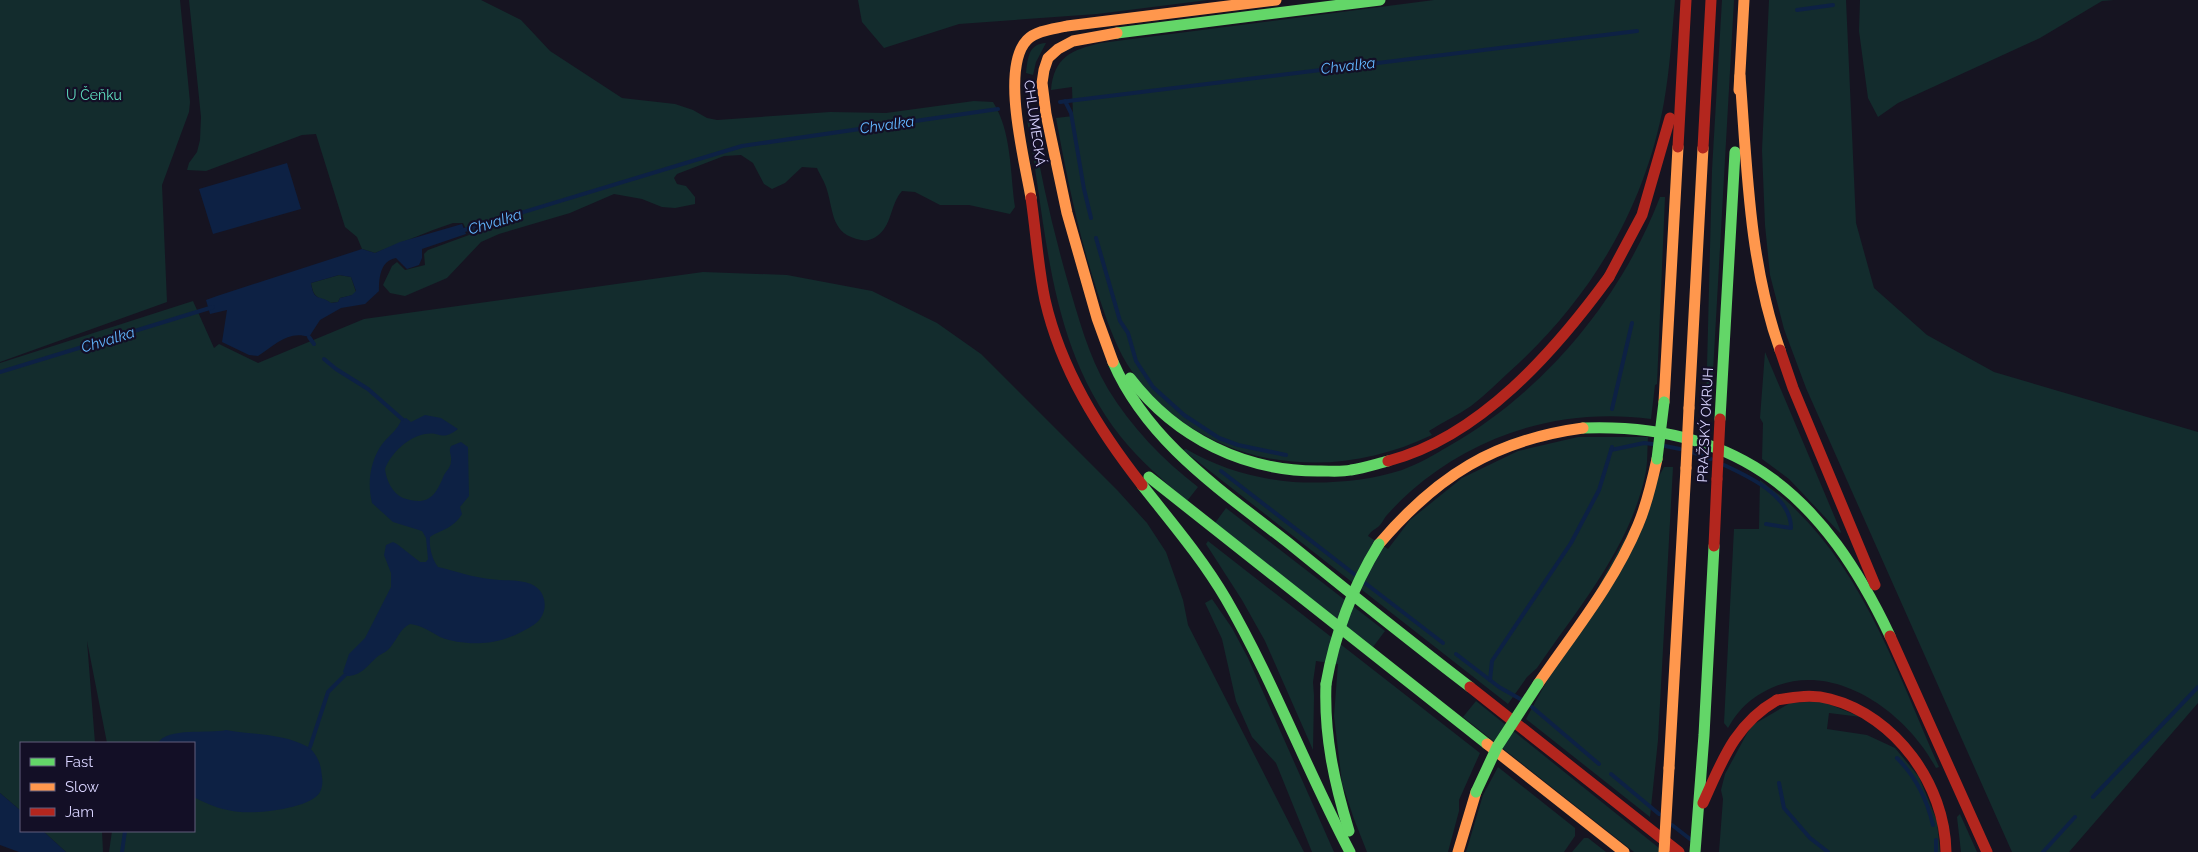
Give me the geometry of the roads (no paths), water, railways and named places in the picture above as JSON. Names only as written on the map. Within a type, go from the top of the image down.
[{"type":"main road","name":"CHLUMECKÁ","points":[[1099,426],[1076,385],[1054,333],[1045,299],[1032,198],[1013,81],[1016,57],[1026,40],[1044,32],[1067,26],[1276,0]]},
{"type":"main road","name":"CHLUMECKÁ","points":[[1096,313],[1062,195],[1044,101],[1041,76],[1046,63],[1054,52],[1071,41],[1094,36],[1380,0]]},
{"type":"main road","points":[[1458,852],[1476,792],[1497,747],[1592,606],[1628,547],[1648,499],[1657,459],[1664,402],[1686,0]]},
{"type":"main road","name":"PRAŽSKÝ OKRUH","points":[[1664,852],[1711,0]]},
{"type":"main road","name":"PRAŽSKÝ OKRUH","points":[[1695,852],[1698,814],[1702,794],[1720,419],[1744,0]]},
{"type":"main road","points":[[1740,76],[1751,216],[1768,315],[1793,388],[1855,533],[1911,680]]},
{"type":"main road","points":[[1096,313],[1117,358],[1136,388],[1154,407],[1185,432],[1209,446],[1257,465],[1294,472],[1333,472],[1368,467],[1399,459],[1427,447],[1470,422],[1519,383],[1579,319],[1609,277],[1642,215],[1681,77]]},
{"type":"main road","points":[[1096,313],[1114,365],[1126,389],[1146,417],[1171,446],[1330,578],[1679,852]]},
{"type":"main road","points":[[1099,426],[1181,532],[1225,597],[1272,691],[1324,806],[1350,852]]},
{"type":"main road","points":[[1099,426],[1132,461],[1170,496],[1624,852]]},
{"type":"main road","points":[[1357,852],[1338,799],[1330,766],[1325,713],[1326,684],[1333,643],[1343,612],[1357,580],[1379,544],[1408,509],[1434,487],[1478,459],[1510,444],[1560,431],[1595,428],[1630,428],[1682,436],[1707,444],[1749,464],[1788,490],[1814,515],[1836,541],[1855,570],[1879,614],[1911,680],[1986,852]]},
{"type":"main road","points":[[1702,794],[1740,729],[1756,711],[1777,700],[1804,695],[1833,698],[1857,709],[1888,733],[1914,760],[1934,794],[1942,820],[1946,852]]},
{"type":"water","points":[[287,163],[301,209],[213,234],[199,189]]},
{"type":"water","points":[[462,224],[466,234],[422,249],[422,258],[419,265],[407,269],[396,258],[391,260],[381,271],[379,291],[365,304],[341,308],[320,320],[309,337],[295,335],[288,337],[258,356],[249,355],[222,342],[227,310],[210,314],[206,300],[362,249],[375,253],[400,242]],"holes":[[[339,275],[351,277],[356,291],[352,295],[340,298],[338,302],[331,303],[318,297],[312,289],[311,283]]]},
{"type":"water","points":[[425,415],[441,418],[458,429],[444,436],[430,433],[412,438],[391,457],[385,469],[391,486],[399,496],[412,500],[425,500],[438,488],[450,467],[451,446],[461,442],[468,447],[469,496],[460,507],[462,514],[459,519],[430,537],[431,553],[436,564],[438,567],[476,577],[521,581],[531,584],[537,587],[543,597],[545,603],[543,615],[535,624],[523,631],[503,640],[489,643],[466,643],[450,640],[422,627],[410,624],[402,630],[387,651],[360,672],[347,676],[343,672],[349,654],[365,638],[391,587],[391,573],[384,555],[386,545],[393,542],[397,544],[420,562],[426,562],[428,559],[426,538],[422,531],[393,522],[372,503],[370,488],[372,464],[383,443],[396,429],[402,419],[406,418],[411,422]]},
{"type":"water","points":[[226,730],[278,737],[298,742],[308,747],[314,753],[320,766],[322,783],[320,792],[315,798],[296,806],[259,812],[229,810],[211,805],[195,797],[195,742],[159,742],[163,738],[179,733]]},
{"type":"water","points":[[0,793],[20,810],[20,832],[44,832],[66,852],[19,852],[0,845]]},
{"type":"waterway","name":"Chvalka","points":[[1797,10],[1833,5]]},
{"type":"waterway","name":"Chvalka","points":[[1060,102],[1637,31]]},
{"type":"waterway","points":[[1065,101],[1071,113],[1091,218]]},
{"type":"waterway","name":"Chvalka","points":[[461,231],[742,146],[998,109]]},
{"type":"waterway","points":[[1096,238],[1120,321],[1128,333],[1136,361],[1153,387],[1184,415],[1219,438],[1238,445],[1286,455]]},
{"type":"waterway","name":"Chvalka","points":[[0,372],[213,307]]},
{"type":"waterway","points":[[1612,409],[1632,323]]},
{"type":"waterway","points":[[309,337],[314,344]]},
{"type":"waterway","points":[[324,359],[336,369],[368,389],[402,419]]},
{"type":"waterway","points":[[1611,450],[1644,443],[1653,444]]},
{"type":"waterway","points":[[1665,446],[1680,449]]},
{"type":"waterway","points":[[1490,680],[1492,661],[1571,543],[1599,490],[1612,447]]},
{"type":"waterway","points":[[1692,452],[1711,459]]},
{"type":"waterway","points":[[1724,465],[1757,482],[1777,497],[1789,517],[1791,528],[1766,524]]},
{"type":"waterway","points":[[1221,471],[1354,574]]},
{"type":"waterway","points":[[1365,583],[1443,643]]},
{"type":"waterway","points":[[1456,654],[1499,687],[1522,700]]},
{"type":"waterway","points":[[310,747],[328,692],[345,675]]},
{"type":"waterway","points":[[2093,797],[2198,687]]},
{"type":"waterway","points":[[1532,707],[1599,764]]},
{"type":"waterway","points":[[1897,758],[1910,773],[1920,789],[1928,806],[1933,825]]},
{"type":"waterway","points":[[1611,774],[1659,814]]},
{"type":"waterway","points":[[1779,783],[1784,808],[1810,838],[1828,852]]},
{"type":"waterway","points":[[2043,852],[2075,817]]},
{"type":"waterway","points":[[1672,825],[1690,839]]},
{"type":"waterway","points":[[122,852],[125,832]]},
{"type":"waterway","points":[[1936,840],[1936,852]]},
{"type":"park label","name":"U Čeňku","points":[[94,95]]}]
